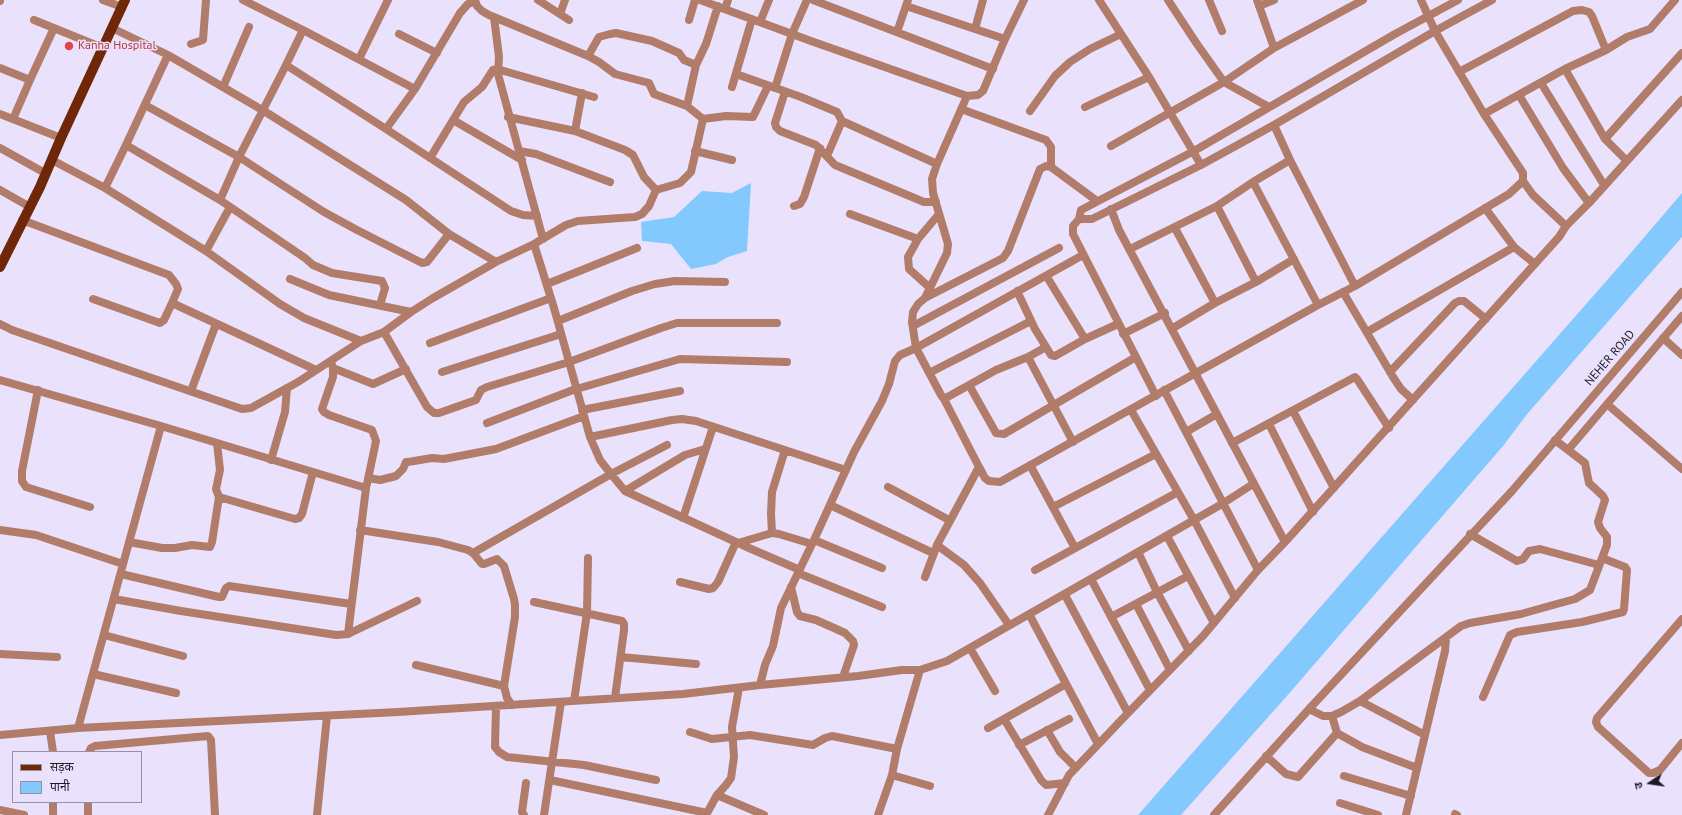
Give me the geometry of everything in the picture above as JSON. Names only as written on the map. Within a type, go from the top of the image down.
[{"type":"main road","points":[[0,267],[22,220],[30,207],[124,4]]},
{"type":"street","points":[[103,0],[124,4]]},
{"type":"street","points":[[191,44],[204,40],[206,0]]},
{"type":"street","points":[[243,0],[415,89]]},
{"type":"street","points":[[359,59],[388,0]]},
{"type":"street","points":[[386,129],[415,89],[464,7],[475,0],[477,6],[482,11],[494,17],[588,56],[615,74],[646,81],[651,85],[654,94],[687,106],[703,119],[726,116],[753,117],[771,87],[807,0]]},
{"type":"street","points":[[538,0],[569,20]]},
{"type":"street","points":[[560,14],[565,0]]},
{"type":"street","points":[[689,20],[695,0]]},
{"type":"street","points":[[700,0],[967,96],[980,94],[986,86],[1004,39],[1024,0]]},
{"type":"street","points":[[687,106],[696,65],[721,7],[728,0]]},
{"type":"street","points":[[732,87],[756,21],[769,0]]},
{"type":"street","points":[[813,0],[993,69]]},
{"type":"street","points":[[975,29],[983,0]]},
{"type":"street","points":[[1099,0],[1149,77],[1201,165]]},
{"type":"street","points":[[1168,0],[1224,82],[1269,107]]},
{"type":"street","points":[[1209,0],[1222,31]]},
{"type":"street","points":[[1274,0],[1258,3],[1274,48]]},
{"type":"street","points":[[1110,146],[1224,82],[1274,48],[1363,0]]},
{"type":"street","points":[[1421,0],[1435,31],[1459,72],[1484,114],[1523,173],[1523,181],[1533,195],[1566,226]]},
{"type":"street","points":[[1079,219],[1081,210],[1194,151],[1458,0]]},
{"type":"street","points":[[1156,396],[1073,234],[1073,226],[1075,221],[1079,219],[1092,219],[1201,165],[1274,125],[1435,31],[1492,0]]},
{"type":"street","points":[[1484,114],[1565,69],[1606,50],[1627,37],[1650,29],[1675,0]]},
{"type":"street","points":[[897,32],[907,3],[1004,39]]},
{"type":"street","points":[[1459,72],[1551,21],[1573,11],[1582,10],[1589,12],[1606,50]]},
{"type":"street","points":[[494,17],[499,57],[497,69],[508,116],[522,160],[543,239]]},
{"type":"street","points":[[34,20],[103,48]]},
{"type":"street","points":[[223,87],[249,27]]},
{"type":"street","points":[[13,119],[54,28]]},
{"type":"street","points":[[112,28],[168,55],[264,111],[406,200],[450,234],[496,262]]},
{"type":"street","points":[[220,200],[239,157],[264,111],[303,30]]},
{"type":"street","points":[[588,56],[599,38],[616,33],[652,41],[679,53],[684,60],[696,65]]},
{"type":"street","points":[[399,34],[437,53]]},
{"type":"street","points":[[1030,111],[1055,76],[1070,62],[1090,49],[1121,34]]},
{"type":"street","points":[[1605,138],[1682,53]]},
{"type":"street","points":[[105,188],[168,55]]},
{"type":"street","points":[[286,64],[511,211],[523,215],[537,216]]},
{"type":"street","points":[[0,68],[30,80]]},
{"type":"street","points":[[430,158],[464,102],[482,87],[490,73],[497,69],[582,92],[594,97]]},
{"type":"street","points":[[1565,69],[1605,138],[1627,161]]},
{"type":"street","points":[[736,74],[837,112],[842,121],[937,164]]},
{"type":"street","points":[[1085,107],[1149,77]]},
{"type":"street","points":[[1541,83],[1604,186]]},
{"type":"street","points":[[575,132],[582,92]]},
{"type":"street","points":[[785,92],[775,123],[776,127],[780,131],[816,145],[835,165],[924,202],[936,202]]},
{"type":"street","points":[[1519,95],[1563,168],[1589,203]]},
{"type":"street","points":[[925,298],[947,253],[948,244],[933,193],[932,179],[937,164],[967,96]]},
{"type":"street","points":[[1048,815],[1069,775],[1214,623],[1258,570],[1286,542],[1559,238],[1566,226],[1589,203],[1682,100]]},
{"type":"street","points":[[145,105],[239,157],[331,216],[422,263],[427,262],[450,234]]},
{"type":"street","points":[[962,109],[1046,140],[1052,151],[1051,167]]},
{"type":"street","points":[[0,114],[61,138]]},
{"type":"street","points":[[508,116],[575,132],[625,150],[633,155],[644,176],[656,190]]},
{"type":"street","points":[[0,324],[12,330],[242,409],[256,406],[316,370],[332,364],[361,341],[384,332],[411,312],[496,262],[534,244],[566,225],[578,221],[635,217],[642,214],[656,190],[680,183],[691,172],[703,119]]},
{"type":"street","points":[[453,120],[522,160]]},
{"type":"street","points":[[826,156],[842,121]]},
{"type":"street","points":[[1274,125],[1290,160],[1355,286]]},
{"type":"street","points":[[126,145],[220,200],[313,265],[332,273],[382,281],[385,288],[380,306]]},
{"type":"street","points":[[0,148],[45,173]]},
{"type":"street","points":[[794,206],[800,204],[804,197],[820,148]]},
{"type":"street","points":[[519,151],[536,154],[610,182]]},
{"type":"street","points":[[695,151],[732,160]]},
{"type":"street","points":[[52,160],[105,188],[206,251],[280,304],[304,318],[361,341]]},
{"type":"street","points":[[1130,249],[1217,206],[1290,160]]},
{"type":"street","points":[[1097,201],[1051,167],[1046,166],[1040,169],[1008,251],[1003,258],[925,298],[918,304],[913,312],[912,326],[916,348],[944,398],[985,478],[989,481],[1000,482],[1156,396],[1164,390],[1355,286],[1509,194],[1523,181]]},
{"type":"street","points":[[1253,182],[1318,305]]},
{"type":"street","points":[[0,190],[30,207]]},
{"type":"street","points":[[1217,206],[1256,282]]},
{"type":"street","points":[[206,251],[230,208]]},
{"type":"street","points":[[1485,208],[1514,247],[1535,264]]},
{"type":"street","points":[[1111,209],[1119,230],[1173,328],[1195,374],[1253,484],[1286,542]]},
{"type":"street","points":[[850,214],[918,239]]},
{"type":"street","points":[[930,288],[909,269],[908,257],[918,239],[939,214]]},
{"type":"street","points":[[22,220],[169,275],[178,289],[164,320],[160,323],[93,298]]},
{"type":"street","points":[[1175,228],[1215,303]]},
{"type":"street","points":[[534,244],[558,321],[590,437],[600,460],[625,490],[799,572],[882,607]]},
{"type":"street","points":[[1367,332],[1514,247]]},
{"type":"street","points":[[547,284],[637,248]]},
{"type":"street","points":[[912,326],[1059,248]]},
{"type":"street","points":[[760,685],[765,665],[773,646],[781,608],[846,470],[882,401],[889,384],[895,361],[900,355],[916,348],[1017,291],[1047,277],[1083,255]]},
{"type":"street","points":[[1173,328],[1294,259]]},
{"type":"street","points":[[1047,277],[1085,339]]},
{"type":"street","points":[[290,279],[330,295],[411,312]]},
{"type":"street","points":[[558,321],[632,291],[655,284],[675,281],[725,282]]},
{"type":"street","points":[[1017,291],[1031,321],[1051,355],[1055,356],[1085,339],[1118,324]]},
{"type":"street","points":[[1343,292],[1401,389],[1414,400]]},
{"type":"street","name":"NEHER ROAD","points":[[1214,815],[1309,709],[1470,534],[1512,491],[1682,292]]},
{"type":"street","points":[[430,343],[551,298]]},
{"type":"street","points":[[1390,372],[1459,301],[1464,301],[1486,319]]},
{"type":"street","points":[[172,303],[316,370]]},
{"type":"street","points":[[1123,334],[1165,313]]},
{"type":"street","points":[[1568,450],[1682,316]]},
{"type":"street","points":[[929,373],[1031,321]]},
{"type":"street","points":[[384,332],[427,406],[434,413],[476,400],[481,390],[487,387],[569,362],[677,323],[777,323]]},
{"type":"street","points":[[191,391],[216,324]]},
{"type":"street","points":[[442,372],[561,334]]},
{"type":"street","points":[[1663,338],[1682,355]]},
{"type":"street","points":[[944,398],[996,370],[1028,357],[1046,347]]},
{"type":"street","points":[[1028,357],[1073,442]]},
{"type":"street","points":[[969,385],[996,433],[1004,434],[1136,357]]},
{"type":"street","points":[[487,423],[576,389],[680,359],[787,362]]},
{"type":"street","points":[[332,364],[373,384],[406,369]]},
{"type":"street","points":[[332,364],[333,377],[322,409],[329,415],[372,430],[376,441],[366,488],[348,634]]},
{"type":"street","points":[[1232,443],[1355,377],[1388,428]]},
{"type":"street","points":[[0,380],[161,426],[366,488]]},
{"type":"street","points":[[271,460],[285,412],[287,388]]},
{"type":"street","points":[[38,390],[22,471],[22,481],[26,487],[90,507]]},
{"type":"street","points":[[1164,390],[1222,504],[1258,570]]},
{"type":"street","points":[[368,478],[380,480],[396,476],[403,469],[406,462],[432,458],[444,459],[496,449],[583,413],[680,391]]},
{"type":"street","points":[[1607,404],[1682,469]]},
{"type":"street","points":[[1131,410],[1194,520],[1236,598]]},
{"type":"street","points":[[1293,411],[1334,488]]},
{"type":"street","points":[[1186,432],[1217,414]]},
{"type":"street","points":[[590,437],[672,420],[696,421],[846,470]]},
{"type":"street","points":[[1269,424],[1313,512]]},
{"type":"street","points":[[78,728],[161,426]]},
{"type":"street","points":[[683,518],[713,427]]},
{"type":"street","points":[[1309,709],[1323,716],[1332,716],[1342,712],[1360,701],[1461,626],[1521,614],[1575,599],[1590,590],[1608,540],[1598,522],[1605,500],[1603,496],[1589,484],[1585,463],[1555,440]]},
{"type":"street","points":[[129,542],[162,548],[175,548],[192,545],[210,547],[219,497],[216,489],[220,470],[217,443]]},
{"type":"street","points":[[473,553],[611,474],[667,445]]},
{"type":"street","points":[[625,490],[685,456],[705,449]]},
{"type":"street","points":[[772,533],[772,492],[785,450]]},
{"type":"street","points":[[1053,507],[1156,454]]},
{"type":"street","points":[[1030,465],[1075,548]]},
{"type":"street","points":[[925,577],[933,553],[949,520],[979,467]]},
{"type":"street","points":[[219,497],[299,518],[302,514],[313,472]]},
{"type":"street","points":[[0,735],[78,728],[327,716],[683,694],[902,670],[920,670],[947,661],[1091,580],[1222,504],[1253,484]]},
{"type":"street","points":[[888,487],[949,520]]},
{"type":"street","points":[[1035,570],[1178,492]]},
{"type":"street","points":[[830,505],[933,553]]},
{"type":"street","points":[[0,530],[36,535],[123,564]]},
{"type":"street","points":[[360,530],[438,542],[473,553],[482,564],[496,559],[504,566],[514,598],[515,617],[504,686],[507,698],[512,705]]},
{"type":"street","points":[[680,582],[709,589],[713,588],[718,582],[737,543],[772,533],[813,542],[882,568]]},
{"type":"street","points":[[1470,534],[1517,561],[1523,559],[1529,551],[1540,549],[1601,561],[1625,567],[1627,570],[1623,612],[1582,622],[1517,632],[1510,635],[1483,697]]},
{"type":"street","points":[[1167,536],[1214,623]]},
{"type":"street","points":[[937,545],[964,565],[980,583],[1009,625]]},
{"type":"street","points":[[1138,552],[1188,651]]},
{"type":"street","points":[[574,701],[587,613],[588,558]]},
{"type":"street","points":[[120,574],[222,598],[226,588],[229,586],[351,604]]},
{"type":"street","points":[[1111,617],[1188,576]]},
{"type":"street","points":[[1091,580],[1150,690]]},
{"type":"street","points":[[791,587],[797,612],[800,616],[816,620],[845,633],[853,641],[854,645],[843,677]]},
{"type":"street","points":[[1065,595],[1128,713]]},
{"type":"street","points":[[114,598],[181,612],[336,635],[348,634],[417,601]]},
{"type":"street","points":[[534,602],[616,619],[624,624],[615,698]]},
{"type":"street","points":[[1136,604],[1170,670]]},
{"type":"street","points":[[1029,614],[1098,744]]},
{"type":"street","points":[[1682,619],[1596,722],[1598,727],[1648,772],[1653,773],[1660,770],[1682,743]]},
{"type":"street","points":[[104,635],[183,656]]},
{"type":"street","points":[[1406,815],[1445,651],[1446,638]]},
{"type":"street","points":[[970,648],[995,691]]},
{"type":"street","points":[[0,654],[57,657]]},
{"type":"street","points":[[621,657],[696,664]]},
{"type":"street","points":[[416,665],[504,686]]},
{"type":"street","points":[[878,815],[892,775],[897,750],[920,670]]},
{"type":"street","points":[[93,674],[176,694]]},
{"type":"street","points":[[988,728],[1066,684]]},
{"type":"street","points":[[550,780],[706,814],[717,795],[730,778],[734,757],[732,737],[739,688]]},
{"type":"street","points":[[1360,701],[1425,735]]},
{"type":"street","points":[[544,815],[561,702]]},
{"type":"street","points":[[496,706],[496,747],[499,752],[506,757],[584,765],[656,780]]},
{"type":"street","points":[[318,815],[327,716]]},
{"type":"street","points":[[1332,716],[1337,733],[1362,747],[1417,768]]},
{"type":"street","points":[[1004,719],[1041,780],[1046,784],[1065,783]]},
{"type":"street","points":[[1019,745],[1069,719]]},
{"type":"street","points":[[1047,730],[1060,752],[1076,768]]},
{"type":"street","points":[[50,731],[52,751]]},
{"type":"street","points":[[690,732],[712,739],[750,735],[812,745],[832,736],[897,750]]},
{"type":"street","points":[[1266,756],[1286,774],[1298,777],[1337,733]]},
{"type":"street","points":[[90,751],[91,748],[95,746],[208,736],[211,740],[215,815]]},
{"type":"street","points":[[892,775],[930,786]]},
{"type":"street","points":[[1344,776],[1411,796]]},
{"type":"street","points":[[524,815],[522,812],[526,783]]},
{"type":"street","points":[[717,795],[764,815]]},
{"type":"street","points":[[52,803],[52,815]]},
{"type":"street","points":[[88,803],[88,815]]},
{"type":"street","points":[[1340,803],[1378,815]]},
{"type":"street","points":[[0,810],[24,815]]},
{"type":"water","points":[[751,183],[747,251],[728,257],[716,264],[691,269],[671,244],[642,241],[641,222],[674,217],[702,191],[732,193]]},
{"type":"water","points":[[1682,193],[1682,237],[1528,413],[1503,446],[1286,697],[1181,815],[1138,815],[1623,262]]},
{"type":"place","name":"Kanha Hospital","points":[[69,46]]}]
